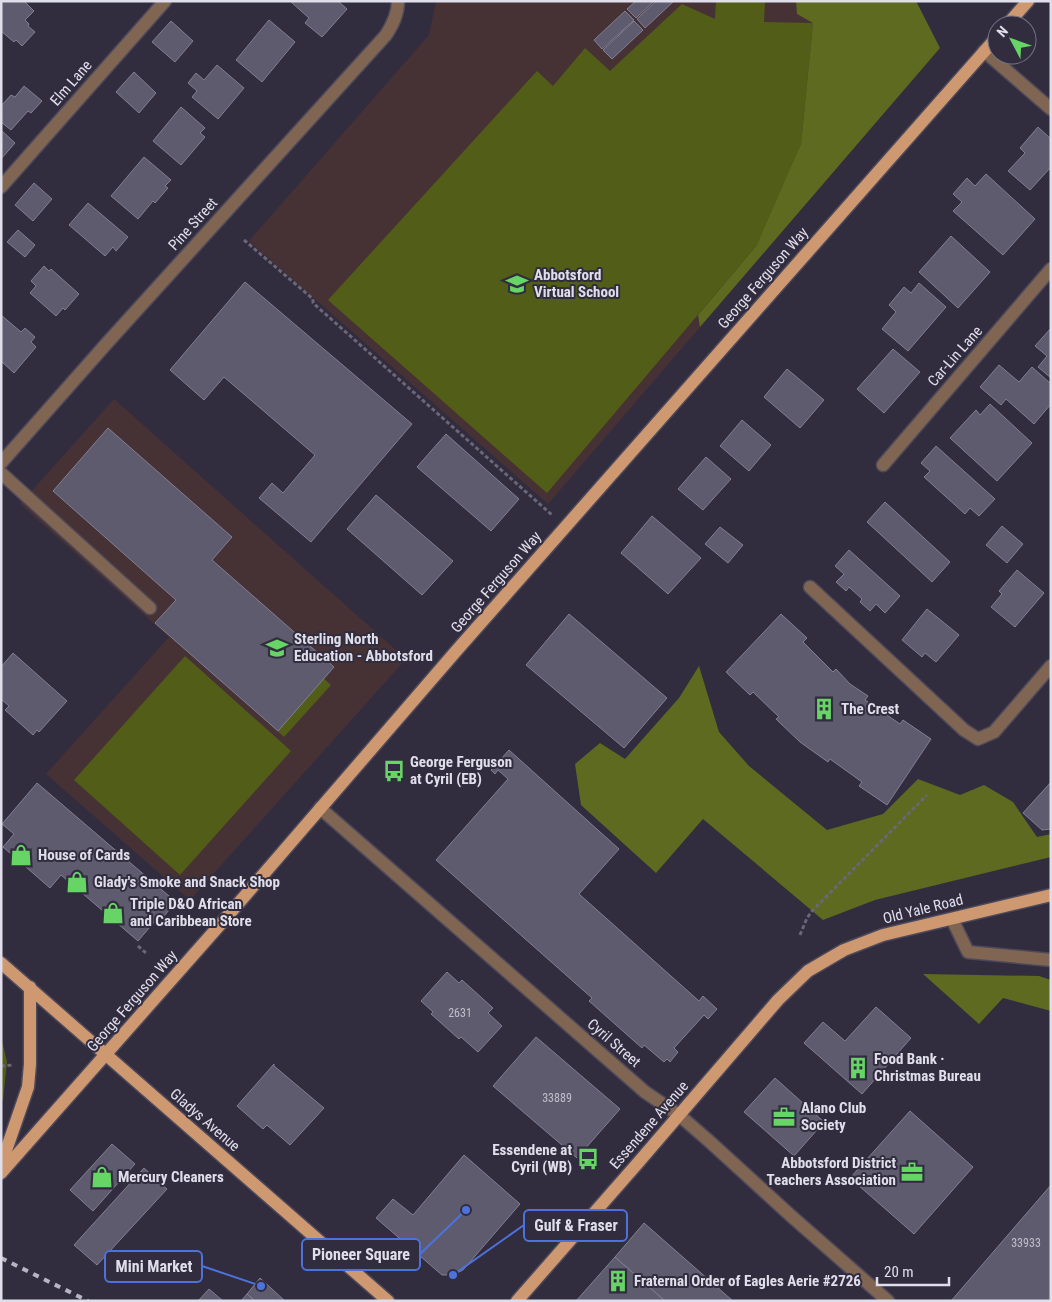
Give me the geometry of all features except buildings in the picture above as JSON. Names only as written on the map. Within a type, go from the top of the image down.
[{"type":"main road","points":[[1016,15],[1028,1]]},
{"type":"main road","name":"George Ferguson Way","points":[[1,1173],[987,48]]},
{"type":"main road","name":"Old Yale Road","points":[[808,971],[844,950],[883,935],[1051,895]]},
{"type":"main road","name":"Gladys Avenue","points":[[1,963],[388,1301]]},
{"type":"main road","name":"Essendene Avenue","points":[[516,1301],[778,1000],[808,971]]},
{"type":"main road","points":[[1,1165],[28,1087],[30,1064],[30,987]]},
{"type":"street","name":"Elm Lane","points":[[1,187],[165,1]]},
{"type":"street","name":"Pine Street","points":[[1,463],[386,35],[395,21],[398,1]]},
{"type":"street","points":[[984,52],[1051,108]]},
{"type":"street","name":"Car-Lin Lane","points":[[883,465],[1051,269]]},
{"type":"street","points":[[1,472],[150,608]]},
{"type":"street","points":[[810,587],[964,730],[978,739],[994,732],[1051,666]]},
{"type":"street","name":"Cyril Street","points":[[320,808],[645,1092],[679,1115],[888,1301]]},
{"type":"street","points":[[952,919],[968,952],[1051,960]]},
{"type":"path","points":[[244,240],[313,299],[313,303],[566,527]]},
{"type":"path","points":[[800,935],[812,911],[927,795]]},
{"type":"path","points":[[138,946],[146,953]]},
{"type":"shaded area","name":"Abbotsford Virtual School","points":[[436,1],[885,1],[940,48],[548,504],[249,241],[429,35]]},
{"type":"shaded area","name":"Sterling North Education - Abbotsford","points":[[114,399],[406,659],[190,900],[46,774],[169,637],[20,504]]},
{"type":"green space","name":"Abbotsford Virtual School","points":[[716,1],[765,1],[764,22],[813,23],[801,144],[783,195],[757,245],[547,493],[328,300],[537,71],[553,86],[585,48],[610,71],[682,4],[715,19]]},
{"type":"green space","points":[[796,1],[916,1],[940,48],[700,327],[698,315],[757,245],[801,144],[813,23],[797,14]]},
{"type":"green space","points":[[185,656],[291,751],[180,875],[74,780]]},
{"type":"green space","points":[[304,661],[331,685],[284,737],[257,712]]},
{"type":"green space","points":[[699,666],[719,732],[749,766],[827,830],[883,814],[918,779],[960,795],[984,785],[1013,802],[1037,837],[1051,834],[1051,857],[875,900],[823,920],[703,819],[656,873],[581,805],[575,764],[600,743],[625,759],[679,698]]},
{"type":"green space","points":[[923,974],[1039,976],[1051,980],[1051,1011],[1003,998],[979,1024]]},
{"type":"green space","points":[[1,1036],[7,1062],[3,1100],[1,1102]]},
{"type":"railway","points":[[1,1258],[88,1301]]},
{"type":"place","name":"Abbotsford Virtual School","points":[[517,284]]},
{"type":"place","name":"Sterling North Education - Abbotsford","points":[[277,648]]},
{"type":"place","name":"The Crest","points":[[824,709]]},
{"type":"place","name":"George Ferguson at Cyril (EB)","points":[[394,771]]},
{"type":"place","name":"House of Cards","points":[[21,855]]},
{"type":"place","name":"Glady's Smoke and Snack Shop","points":[[77,882]]},
{"type":"place","name":"Triple D&O African and Caribbean Store","points":[[113,913]]},
{"type":"place","name":"Food Bank · Christmas Bureau","points":[[858,1068]]},
{"type":"place","name":"Alano Club Society","points":[[784,1117]]},
{"type":"place","name":"Essendene at Cyril (WB)","points":[[588,1159]]},
{"type":"place","name":"Abbotsford District Teachers Association","points":[[912,1172]]},
{"type":"place","name":"Mercury Cleaners","points":[[102,1177]]},
{"type":"place","name":"Pioneer Square","points":[[466,1210]]},
{"type":"place","name":"Gulf & Fraser","points":[[453,1275]]},
{"type":"place","name":"Fraternal Order of Eagles Aerie #2726","points":[[618,1281]]},
{"type":"place","name":"Mini Market","points":[[261,1286]]}]
